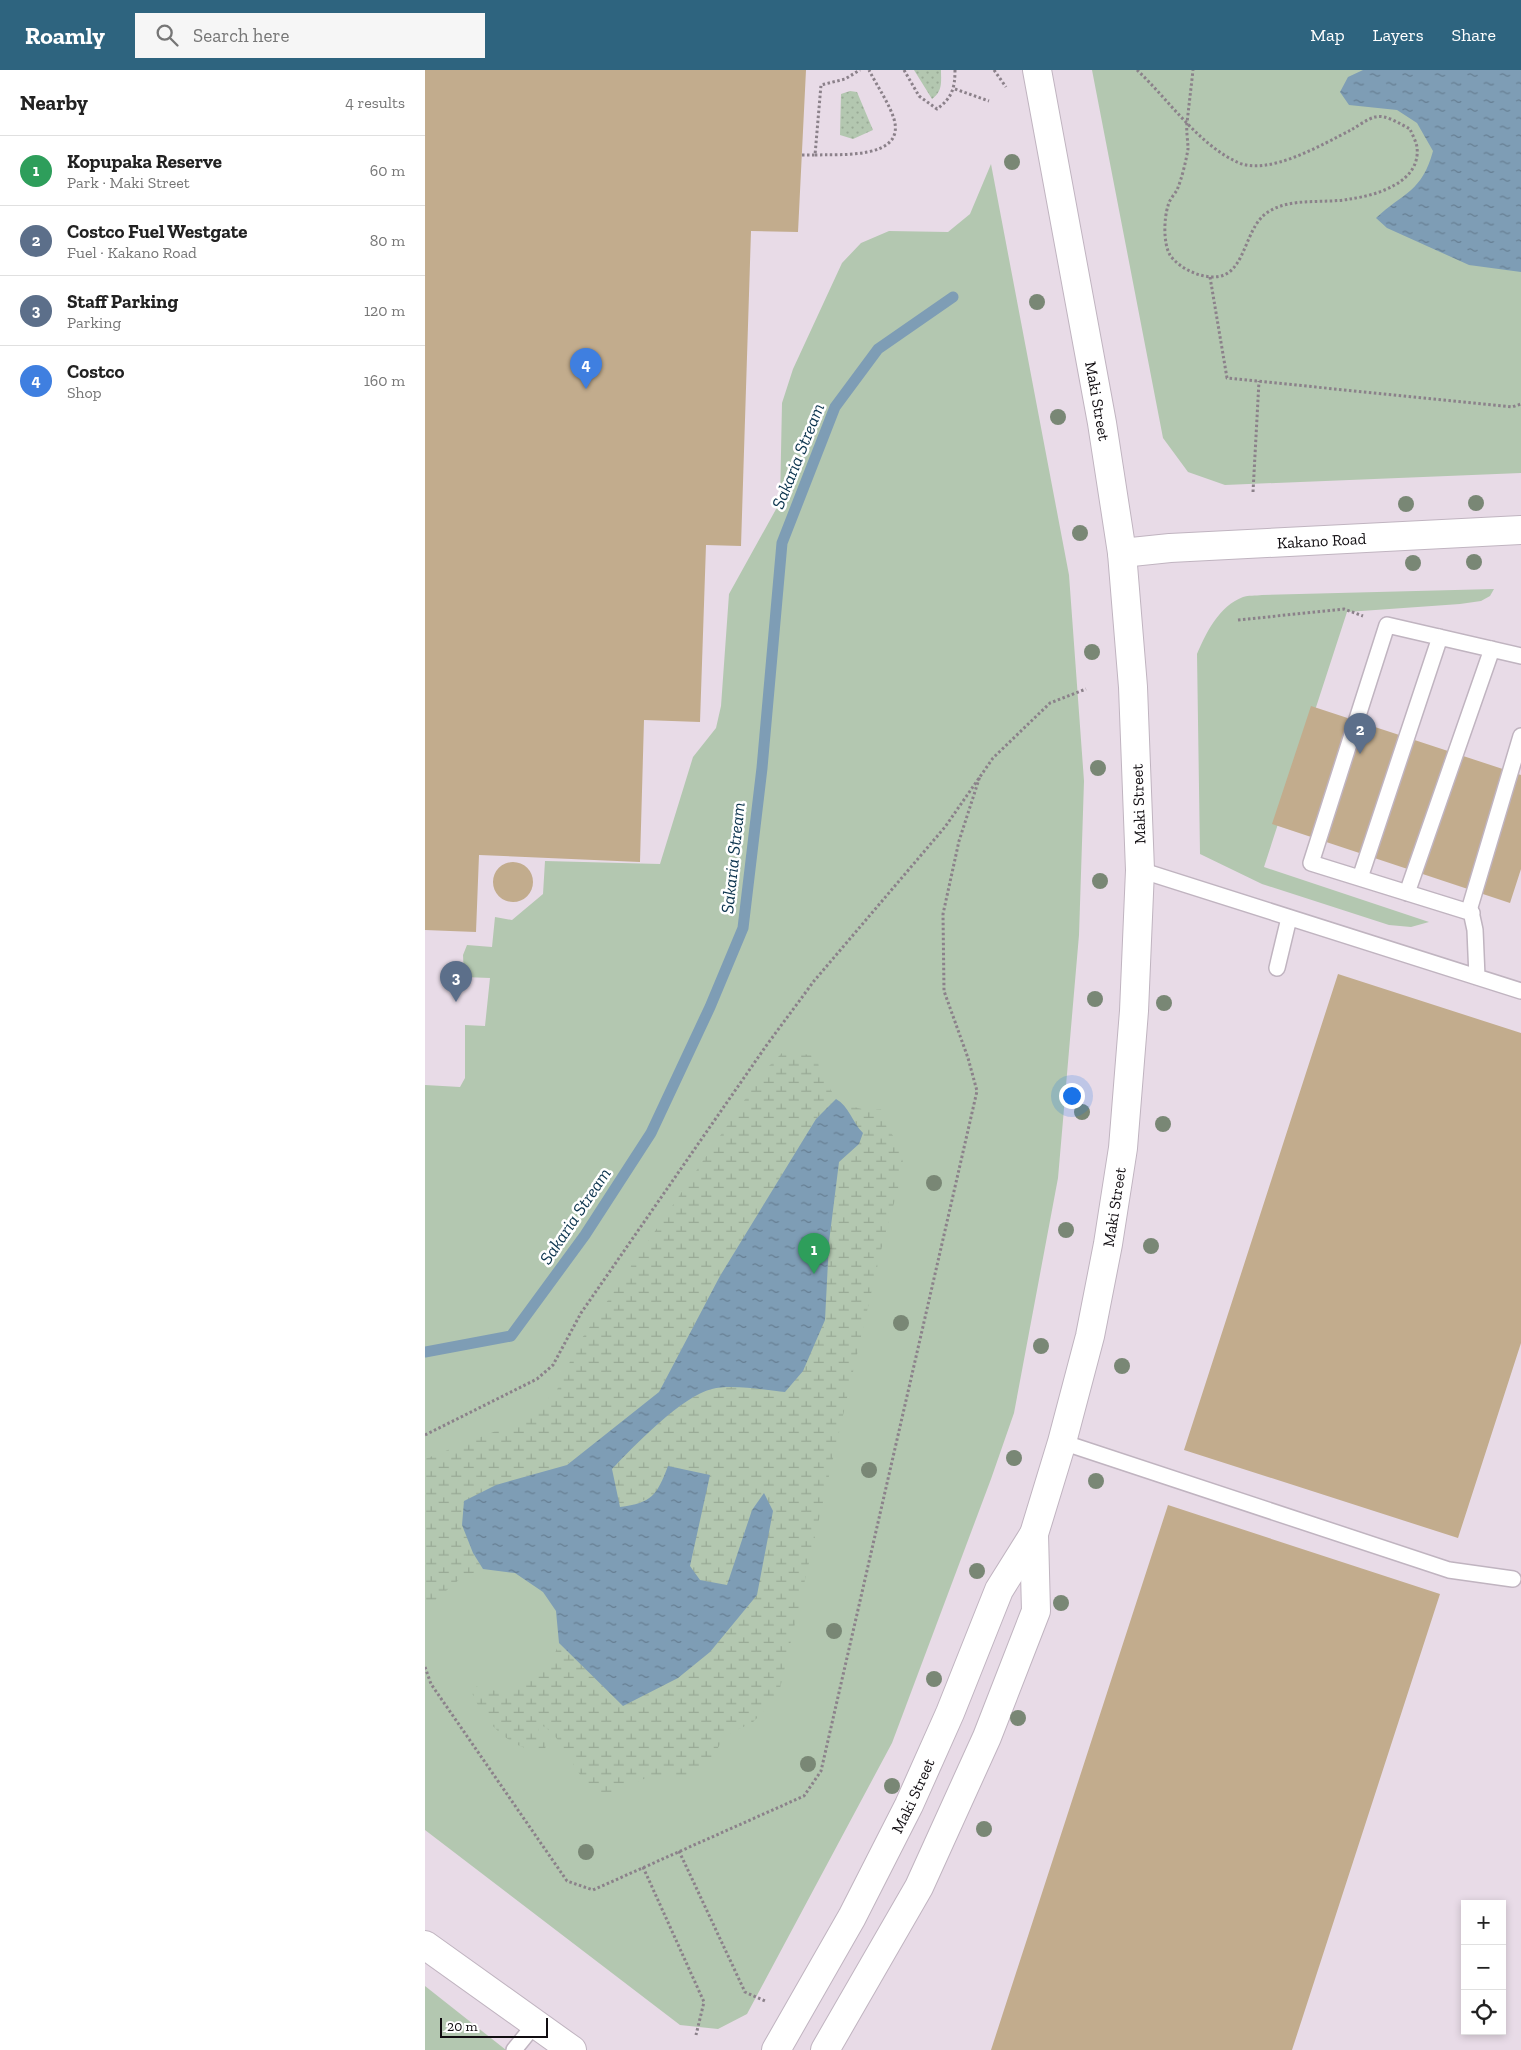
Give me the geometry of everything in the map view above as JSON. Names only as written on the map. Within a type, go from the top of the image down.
[{"type":"street","name":"Maki Street","points":[[776,2050],[852,1917],[909,1805],[950,1713],[999,1590],[1034,1534],[1062,1442],[1090,1336],[1108,1244],[1123,1148],[1134,1011],[1141,870],[1133,687],[1122,553],[1101,413],[1037,70]]},
{"type":"street","name":"Kakano Road","points":[[1122,553],[1170,548],[1521,533]]},
{"type":"street","name":"Maki Street","points":[[825,2050],[919,1887],[987,1737],[1036,1612],[1034,1534]]},
{"type":"street","points":[[425,1945],[572,2050]]},
{"type":"lane","points":[[1471,913],[1311,863],[1387,625],[1521,656]]},
{"type":"lane","points":[[1360,878],[1440,637]]},
{"type":"lane","points":[[1407,893],[1492,649]]},
{"type":"lane","points":[[1477,977],[1475,930],[1470,907],[1521,736]]},
{"type":"lane","points":[[1141,870],[1521,991]]},
{"type":"lane","points":[[1277,968],[1289,918]]},
{"type":"lane","points":[[1062,1442],[1449,1570],[1513,1578]]},
{"type":"lane","points":[[514,2050],[535,2024]]},
{"type":"path","points":[[815,155],[821,85],[845,79],[860,70]]},
{"type":"path","points":[[802,155],[876,151],[889,145],[893,136],[895,121],[869,70]]},
{"type":"path","points":[[904,70],[919,96],[937,109],[945,103],[955,89],[955,70]]},
{"type":"path","points":[[994,70],[1007,88]]},
{"type":"path","points":[[1137,70],[1159,90],[1187,125],[1238,163],[1251,165],[1274,164],[1292,158],[1375,117],[1390,119],[1410,129],[1417,146],[1415,166],[1405,180],[1351,199],[1288,204],[1269,211],[1255,222],[1240,257],[1230,271],[1223,276],[1210,277],[1187,270],[1170,255],[1165,231],[1168,206],[1177,189],[1187,150],[1187,125],[1193,70]]},
{"type":"path","points":[[955,89],[989,101]]},
{"type":"path","points":[[1210,277],[1227,378],[1512,407],[1521,404]]},
{"type":"path","points":[[1253,492],[1259,381]]},
{"type":"path","points":[[1238,620],[1344,609],[1387,625]]},
{"type":"path","points":[[425,1435],[537,1379],[553,1365],[581,1313],[771,1039],[814,981],[945,827],[993,758],[1050,703],[1086,689]]},
{"type":"path","points":[[425,1667],[431,1684],[567,1881],[593,1890],[805,1796],[821,1771],[977,1092],[968,1058],[944,991],[943,914],[957,850],[980,776]]},
{"type":"path","points":[[679,1851],[745,1992],[765,2002]]},
{"type":"path","points":[[643,1867],[704,2002],[696,2035]]},
{"type":"green space","points":[[914,70],[941,70],[940,89],[932,99]]},
{"type":"green space","points":[[1092,70],[1521,70],[1521,473],[1225,485],[1188,472],[1163,438]]},
{"type":"green space","points":[[850,91],[857,92],[873,130],[853,139],[840,135],[841,94]]},
{"type":"green space","points":[[991,164],[1069,575],[1084,781],[1079,935],[1058,1178],[1014,1413],[892,1743],[747,2014],[718,2029],[680,2025],[425,1830],[425,1085],[460,1087],[465,1078],[465,1025],[485,1026],[490,978],[464,977],[463,955],[467,945],[492,947],[495,917],[512,920],[543,894],[545,861],[660,864],[693,757],[716,728],[721,706],[729,594],[780,502],[782,403],[793,369],[842,263],[861,243],[889,231],[948,232],[970,214]]},
{"type":"green space","points":[[1494,589],[1490,596],[1481,601],[1347,612],[1264,867],[1429,922],[1411,927],[1389,925],[1262,884],[1200,854],[1197,654],[1209,629],[1220,613],[1235,601],[1250,596]]},
{"type":"green space","points":[[784,1051],[816,1056],[820,1071],[836,1099],[816,1119],[720,1276],[659,1392],[566,1465],[496,1485],[473,1553],[483,1569],[461,1578],[425,1609],[425,1459],[519,1422],[556,1392],[578,1344],[765,1070]]},
{"type":"green space","points":[[846,1105],[866,1110],[881,1109],[884,1121],[904,1154],[898,1189],[883,1242],[778,1697],[753,1722],[725,1736],[709,1763],[693,1776],[648,1777],[605,1797],[585,1781],[557,1739],[539,1724],[539,1732],[548,1741],[544,1751],[537,1751],[515,1744],[498,1731],[478,1705],[469,1685],[501,1692],[536,1678],[552,1661],[559,1643],[623,1706],[678,1678],[710,1652],[757,1595],[752,1510],[727,1585],[700,1580],[690,1567],[696,1542],[658,1492],[635,1505],[619,1507],[612,1469],[645,1435],[684,1403],[697,1395],[711,1389],[727,1387],[785,1392],[825,1320],[829,1242],[839,1162],[859,1144],[855,1125]]},
{"type":"green space","points":[[425,1986],[506,2050],[425,2050]]},
{"type":"water","points":[[1363,70],[1521,70],[1521,272],[1469,265],[1387,228],[1376,218],[1418,183],[1429,165],[1433,151],[1417,123],[1397,110],[1349,105],[1340,92],[1348,77]]},
{"type":"water","points":[[836,1099],[844,1106],[863,1133],[859,1144],[839,1162],[829,1242],[825,1320],[803,1371],[785,1392],[729,1387],[712,1389],[700,1394],[673,1411],[612,1469],[620,1507],[639,1503],[652,1496],[668,1466],[710,1475],[690,1566],[700,1580],[727,1585],[752,1510],[764,1493],[773,1511],[757,1595],[710,1652],[678,1678],[623,1706],[559,1643],[556,1611],[543,1592],[515,1573],[483,1569],[473,1553],[462,1525],[464,1501],[496,1485],[567,1465],[659,1392],[720,1276],[816,1119]]},
{"type":"building","points":[[425,70],[806,70],[798,232],[751,231],[741,546],[706,545],[700,722],[644,720],[640,862],[479,855],[476,932],[425,930]]},
{"type":"building","points":[[1311,706],[1521,775],[1521,869],[1510,903],[1272,824]]},
{"type":"building","points":[[513,862],[527,868],[533,882],[527,896],[513,902],[499,896],[493,882],[499,868]]},
{"type":"building","points":[[1338,974],[1521,1033],[1521,1343],[1458,1538],[1184,1450]]},
{"type":"building","points":[[1168,1505],[1440,1594],[1292,2050],[991,2050]]},
{"type":"waterway","name":"Sakaria Stream","points":[[425,1352],[511,1336],[585,1235],[651,1133],[710,1007],[743,928],[762,768],[782,543],[835,407],[878,349],[953,297]]},
{"type":"place","name":"Costco","points":[[586,389]]},
{"type":"place","name":"Costco Fuel Westgate","points":[[1360,754]]},
{"type":"place","name":"Staff Parking","points":[[456,1002]]},
{"type":"place","name":"Kopupaka Reserve","points":[[814,1274]]}]
